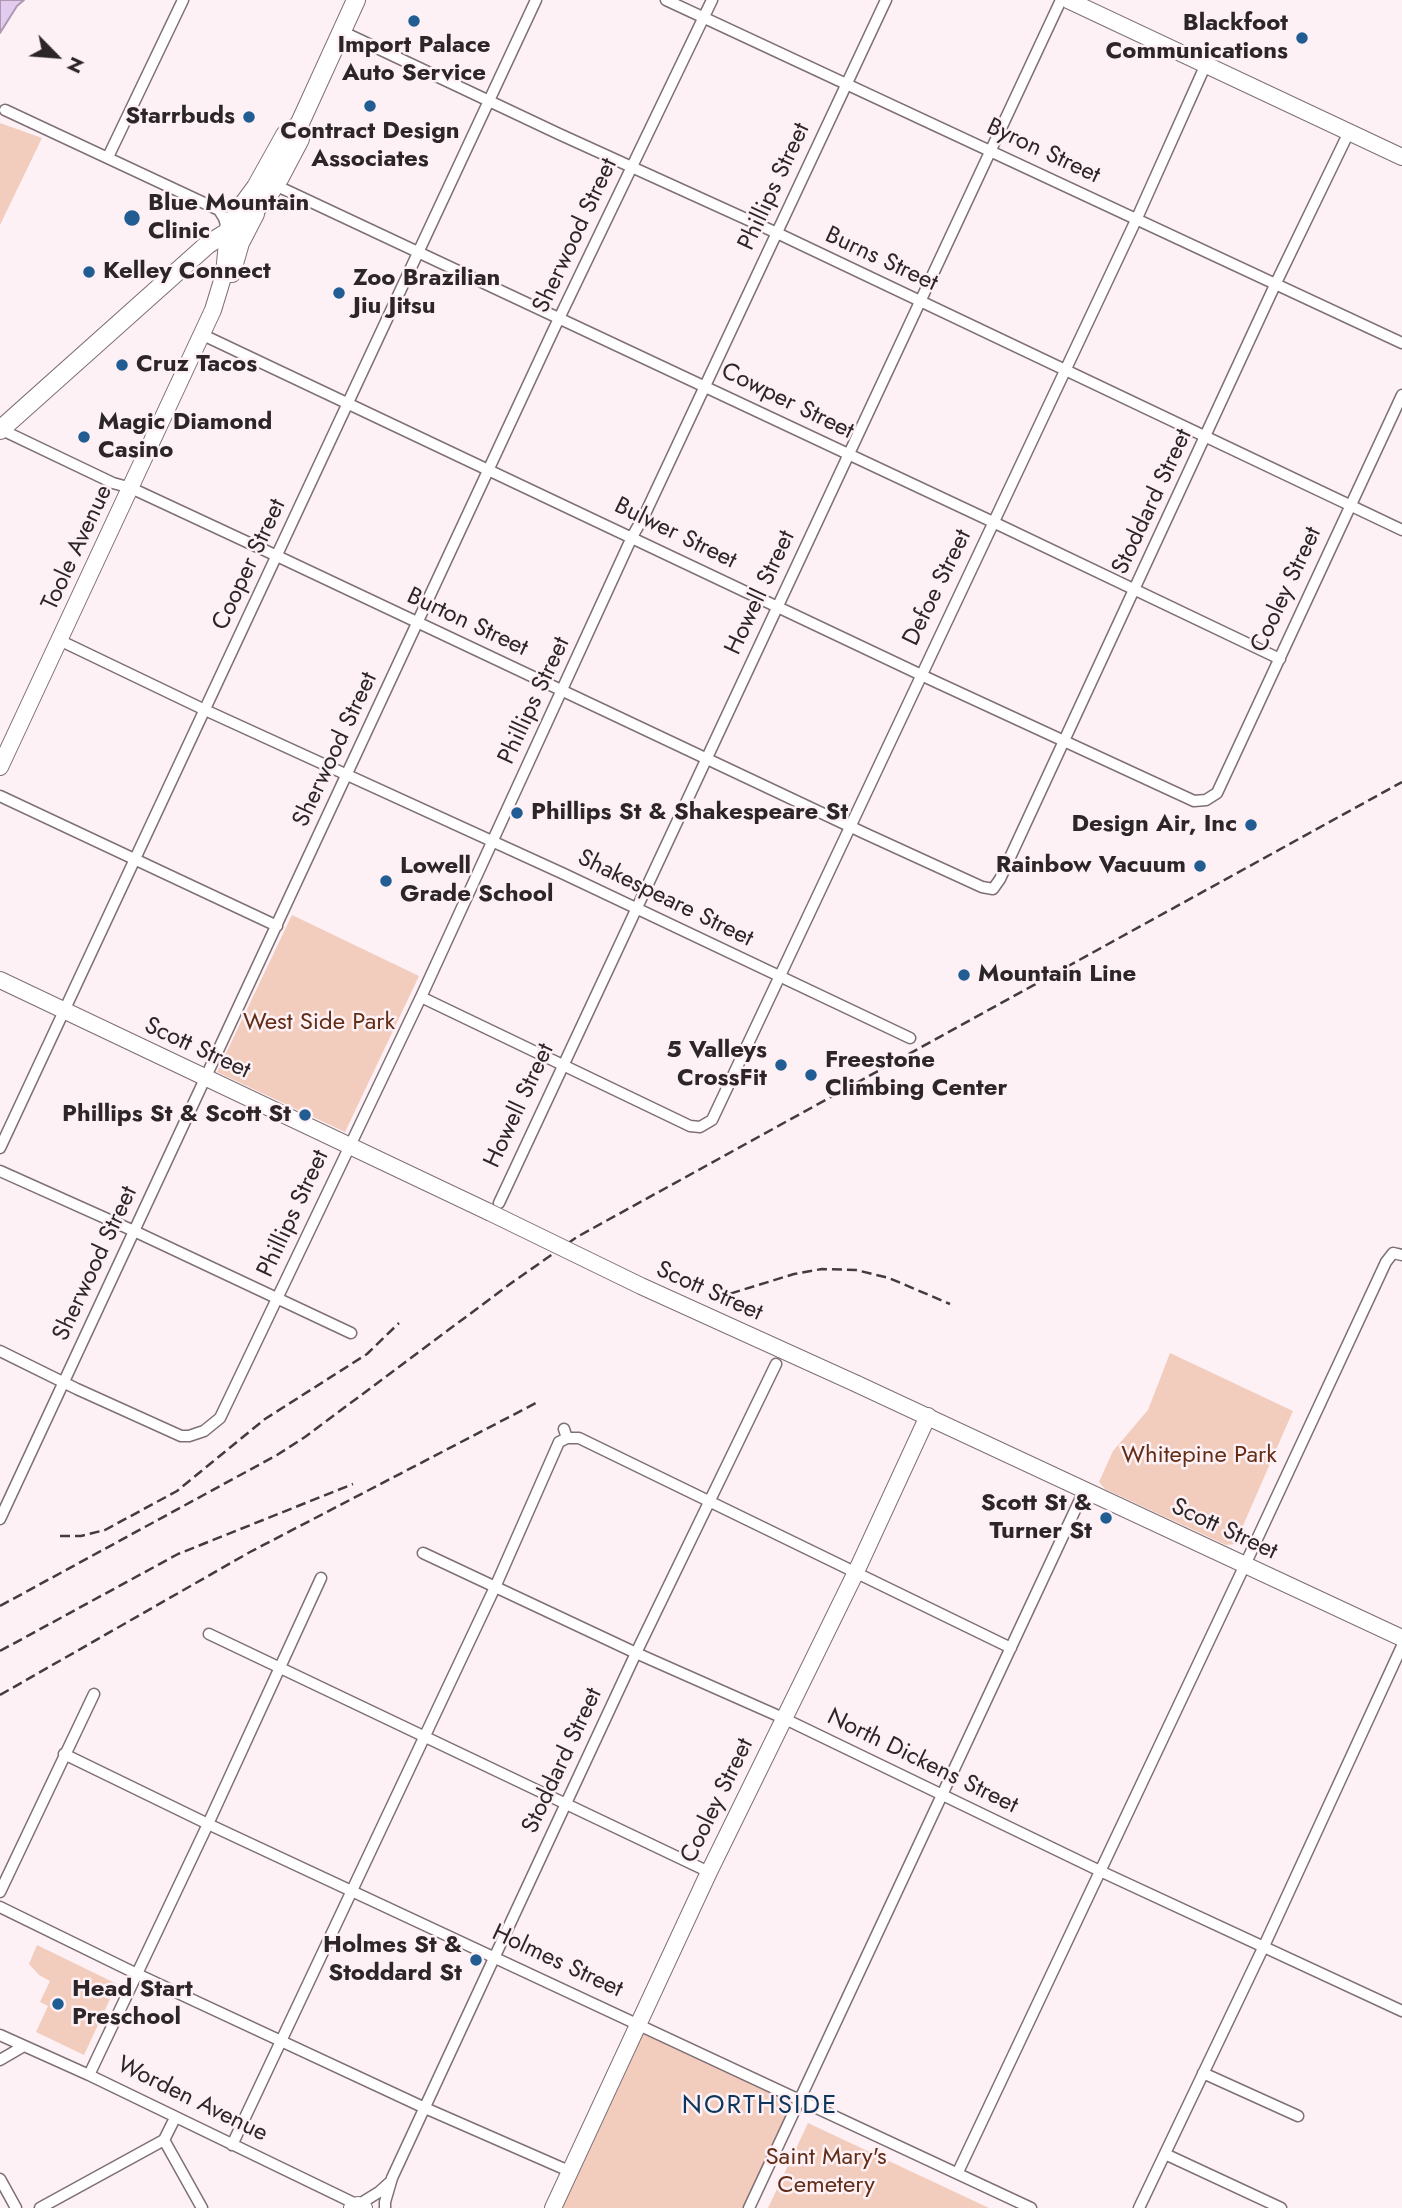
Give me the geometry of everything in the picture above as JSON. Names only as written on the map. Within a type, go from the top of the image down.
[{"type":"main road","points":[[0,429],[181,268],[245,221],[271,191],[300,139],[299,125],[356,0]]},
{"type":"main road","points":[[228,231],[285,135],[299,125]]},
{"type":"street","points":[[108,157],[183,0]]},
{"type":"street","name":"Cooper Street","points":[[0,1148],[536,0]]},
{"type":"street","name":"Byron Street","points":[[666,0],[1402,343]]},
{"type":"street","name":"Sherwood Street","points":[[0,1519],[560,318],[712,0]]},
{"type":"street","name":"Phillips Street","points":[[63,1383],[180,1436],[204,1432],[220,1418],[421,997],[632,537],[886,0]]},
{"type":"street","name":"Howell Street","points":[[494,1207],[1061,0]]},
{"type":"street","points":[[1068,0],[1402,157]]},
{"type":"street","name":"Burns Street","points":[[341,31],[777,233],[1402,530]]},
{"type":"street","name":"Defoe Street","points":[[563,1064],[690,1126],[704,1126],[711,1122],[1137,218],[1206,64]]},
{"type":"street","points":[[5,110],[219,210],[228,231]]},
{"type":"street","name":"Stoddard Street","points":[[993,889],[1349,132]]},
{"type":"street","name":"Cowper Street","points":[[271,191],[419,252],[1279,659]]},
{"type":"street","name":"Toole Avenue","points":[[213,310],[233,272],[246,231],[271,191]]},
{"type":"street","name":"Toole Avenue","points":[[1,760],[213,310],[224,274],[228,231]]},
{"type":"street","name":"Bulwer Street","points":[[202,335],[1189,800],[1206,800]]},
{"type":"street","name":"Cooley Street","points":[[1206,800],[1217,793],[1402,395]]},
{"type":"street","name":"Burton Street","points":[[0,429],[277,556],[849,826],[982,887],[993,889]]},
{"type":"street","name":"Shakespeare Street","points":[[59,640],[205,710],[494,841],[909,1038]]},
{"type":"street","points":[[0,796],[277,926]]},
{"type":"street","name":"Scott Street","points":[[0,980],[349,1146],[494,1207],[641,1286],[928,1416],[1402,1638]]},
{"type":"street","points":[[421,997],[563,1064]]},
{"type":"street","points":[[0,1171],[351,1334]]},
{"type":"street","points":[[958,2172],[1386,1262],[1393,1253],[1402,1255]]},
{"type":"street","points":[[0,1351],[63,1383]]},
{"type":"street","name":"Stoddard Street","points":[[385,2208],[392,2178],[636,1653],[776,1364]]},
{"type":"street","name":"Cooley Street","points":[[553,2208],[709,1872],[856,1572],[928,1416]]},
{"type":"street","points":[[232,2145],[496,1585],[559,1442],[566,1433],[709,1499],[1011,1648]]},
{"type":"street","points":[[749,2208],[1084,1491]]},
{"type":"street","name":"North Dickens Street","points":[[423,1553],[636,1653],[783,1718],[1100,1871],[1402,2011]]},
{"type":"street","points":[[89,2076],[321,1578]]},
{"type":"street","points":[[209,1634],[709,1872]]},
{"type":"street","points":[[1139,2208],[1264,1946],[1402,1646]]},
{"type":"street","points":[[0,1892],[94,1694]]},
{"type":"street","name":"Holmes Street","points":[[64,1754],[208,1824],[1031,2208]]},
{"type":"street","points":[[0,1907],[425,2108],[569,2171]]},
{"type":"street","name":"Worden Avenue","points":[[0,2035],[358,2207]]},
{"type":"street","points":[[0,2060],[24,2046]]},
{"type":"street","points":[[1203,2073],[1298,2116]]},
{"type":"street","points":[[40,2208],[164,2140],[175,2118]]},
{"type":"street","points":[[164,2140],[202,2208]]},
{"type":"street","points":[[1165,2154],[1281,2208]]},
{"type":"street","name":"Stoddard Street","points":[[358,2207],[379,2192],[392,2178]]},
{"type":"street","points":[[0,2179],[16,2208]]},
{"type":"green space","points":[[0,123],[42,138],[0,225]]},
{"type":"green space","name":"West Side Park","points":[[292,915],[419,976],[345,1132],[217,1072]]},
{"type":"green space","name":"Whitepine Park","points":[[1170,1353],[1293,1411],[1235,1544],[1226,1545],[1105,1489],[1099,1482],[1113,1451],[1148,1410]]},
{"type":"green space","points":[[37,1945],[117,1984],[84,2055],[36,2032],[48,2006],[40,2002],[50,1981],[39,1975],[29,1964]]},
{"type":"green space","points":[[639,2023],[800,2098],[749,2208],[553,2208]]},
{"type":"green space","name":"Saint Mary's Cemetery","points":[[808,2123],[989,2208],[768,2208]]},
{"type":"shaded area","points":[[0,0],[24,0],[17,6],[0,33]]},
{"type":"railway","points":[[0,1606],[277,1455],[577,1237],[1402,782]]},
{"type":"railway","points":[[716,1298],[794,1274],[822,1269],[856,1270],[889,1278],[950,1304]]},
{"type":"railway","points":[[60,1536],[81,1536],[105,1530],[177,1491],[265,1419],[367,1354],[399,1323]]},
{"type":"railway","points":[[0,1695],[250,1552],[536,1403]]},
{"type":"railway","points":[[0,1651],[178,1554],[353,1484]]},
{"type":"place","name":"Import Palace Auto Service","points":[[414,21]]},
{"type":"place","name":"Blackfoot Communications","points":[[1302,38]]},
{"type":"place","name":"Contract Design Associates","points":[[370,106]]},
{"type":"place","name":"Starrbuds","points":[[249,117]]},
{"type":"place","name":"Blue Mountain Clinic","points":[[132,218]]},
{"type":"place","name":"Kelley Connect","points":[[89,272]]},
{"type":"place","name":"Zoo Brazilian Jiu Jitsu","points":[[339,293]]},
{"type":"place","name":"Cruz Tacos","points":[[122,365]]},
{"type":"place","name":"Magic Diamond Casino","points":[[84,437]]},
{"type":"place","name":"Phillips St & Shakespeare St","points":[[517,813]]},
{"type":"place","name":"Design Air, Inc","points":[[1251,825]]},
{"type":"place","name":"Rainbow Vacuum","points":[[1200,866]]},
{"type":"place","name":"Lowell Grade School","points":[[386,881]]},
{"type":"place","name":"Mountain Line","points":[[964,975]]},
{"type":"place","name":"5 Valleys CrossFit","points":[[781,1065]]},
{"type":"place","name":"Freestone Climbing Center","points":[[811,1075]]},
{"type":"place","name":"Phillips St & Scott St","points":[[305,1115]]},
{"type":"place","name":"Scott St & Turner St","points":[[1106,1518]]},
{"type":"place","name":"Holmes St & Stoddard St","points":[[476,1960]]},
{"type":"place","name":"Head Start Preschool","points":[[58,2004]]},
{"type":"district","name":"NORTHSIDE","points":[[760,2107]]}]
